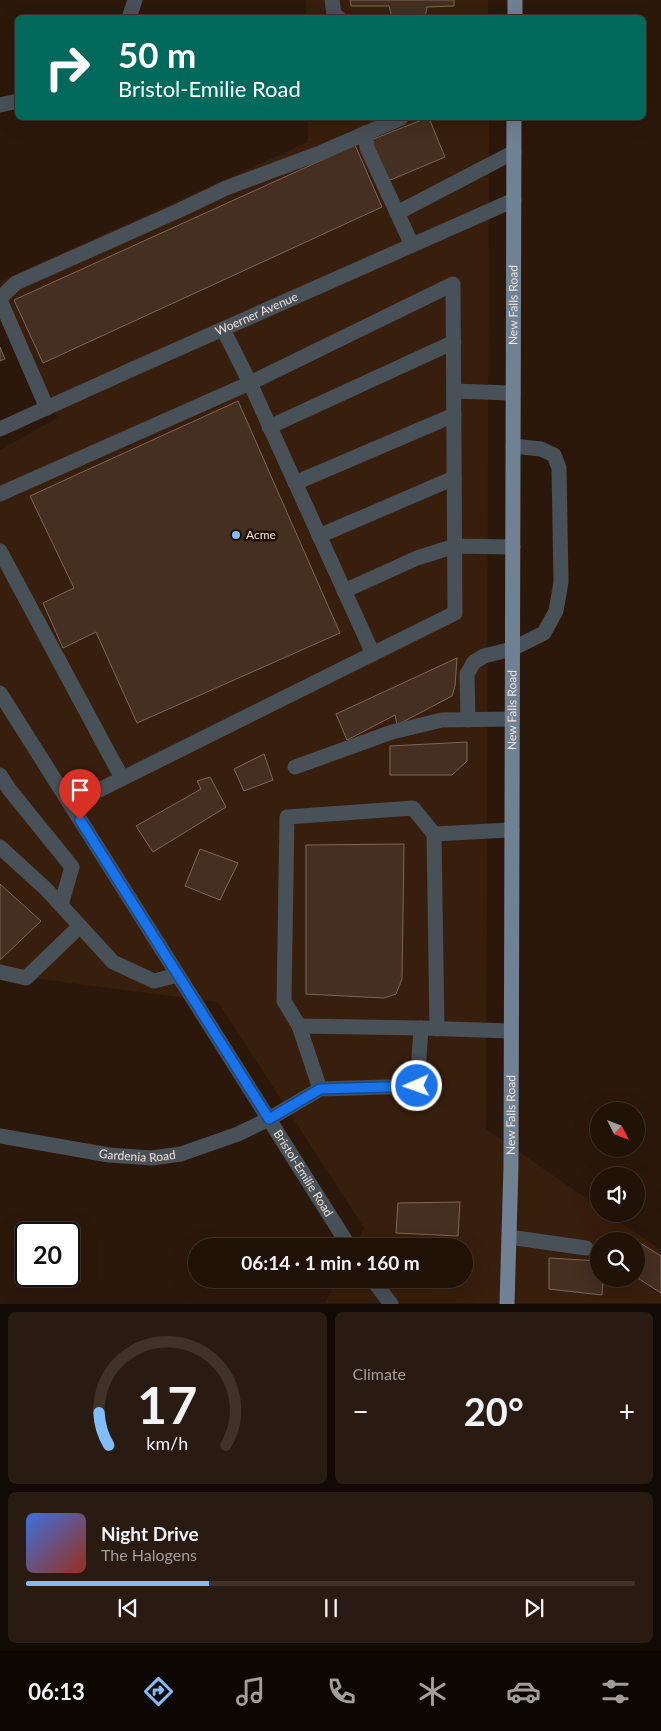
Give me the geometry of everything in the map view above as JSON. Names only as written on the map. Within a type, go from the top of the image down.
[{"type":"main road","points":[[515,0],[515,15]]},
{"type":"main road","name":"New Falls Road","points":[[507,1304],[511,1031],[514,120]]},
{"type":"street","points":[[130,15],[134,0]]},
{"type":"street","points":[[332,0],[335,15]]},
{"type":"street","points":[[0,105],[15,102]]},
{"type":"street","points":[[47,408],[0,299],[16,283],[226,188],[320,153],[396,120]]},
{"type":"street","points":[[365,133],[367,148],[412,245]]},
{"type":"street","points":[[397,213],[514,152]]},
{"type":"street","name":"Woerner Avenue","points":[[0,429],[514,200]]},
{"type":"street","points":[[0,494],[250,383],[453,284],[455,613],[70,804]]},
{"type":"street","points":[[223,329],[250,383],[373,654]]},
{"type":"street","points":[[269,427],[454,342]]},
{"type":"street","points":[[454,391],[513,393]]},
{"type":"street","points":[[295,483],[454,415]]},
{"type":"street","points":[[468,720],[468,674],[474,662],[484,656],[512,649],[544,633],[556,611],[561,582],[559,468],[554,455],[541,449],[513,446]]},
{"type":"street","points":[[319,536],[454,478]]},
{"type":"street","points":[[344,591],[417,558],[455,546],[513,548]]},
{"type":"street","points":[[0,551],[122,778]]},
{"type":"street","name":"Bristol-Emilie Road","points":[[0,692],[345,1238]]},
{"type":"street","points":[[295,767],[392,732],[442,720],[512,719]]},
{"type":"street","points":[[0,775],[9,789],[72,867],[60,905]]},
{"type":"street","points":[[421,1028],[417,1086],[320,1089],[300,1026],[284,1002],[287,817],[413,808],[434,834],[437,1029]]},
{"type":"street","points":[[434,834],[512,830]]},
{"type":"street","points":[[0,847],[46,889],[113,962],[154,981],[178,975]]},
{"type":"street","points":[[0,972],[26,978],[80,926]]},
{"type":"street","points":[[300,1026],[511,1031]]},
{"type":"street","name":"Gardenia Road","points":[[0,1136],[108,1155],[152,1158],[181,1154],[238,1134],[269,1119],[320,1089]]},
{"type":"street","points":[[509,1238],[586,1248]]},
{"type":"street","points":[[379,1288],[391,1304]]},
{"type":"shaded area","points":[[306,0],[488,0],[488,15],[306,15]]},
{"type":"shaded area","points":[[308,120],[489,120],[486,1129],[590,1201],[590,1222],[620,1222],[634,1232],[590,1232],[590,1287],[645,1287],[645,1239],[661,1250],[661,1303],[325,1303],[333,1288],[473,1288],[473,1238],[359,1238],[364,1228],[218,1002],[0,974],[0,450],[57,418],[0,287],[0,281],[308,142]]},
{"type":"building","points":[[350,0],[454,0],[454,6],[427,7],[426,15],[391,15],[389,6],[351,6]]},
{"type":"building","points":[[422,120],[430,120],[445,157],[388,181],[371,140]]},
{"type":"building","points":[[355,145],[382,207],[43,363],[14,300]]},
{"type":"building","points":[[0,347],[5,359],[0,361]]},
{"type":"building","points":[[238,401],[340,633],[137,723],[96,632],[63,648],[43,603],[74,588],[30,496]]},
{"type":"building","points":[[457,658],[455,686],[452,696],[397,725],[395,715],[347,740],[336,714]]},
{"type":"building","points":[[467,742],[467,761],[452,775],[390,775],[390,746]]},
{"type":"building","points":[[264,754],[273,780],[244,791],[234,769]]},
{"type":"building","points":[[210,777],[226,807],[153,852],[136,826],[201,789],[197,781]]},
{"type":"building","points":[[404,844],[402,979],[396,994],[384,998],[306,994],[306,845]]},
{"type":"building","points":[[200,849],[238,863],[220,900],[185,886]]},
{"type":"building","points":[[0,884],[41,921],[0,960]]},
{"type":"building","points":[[460,1202],[458,1236],[396,1233],[398,1203]]},
{"type":"building","points":[[645,1246],[661,1256],[661,1293],[645,1283]]},
{"type":"building","points":[[549,1258],[590,1260],[590,1287],[602,1287],[602,1295],[549,1289]]},
{"type":"place","name":"Acme","points":[[236,535]]},
{"type":"route","points":[[80,820],[269,1119],[320,1089],[417,1086]]}]
